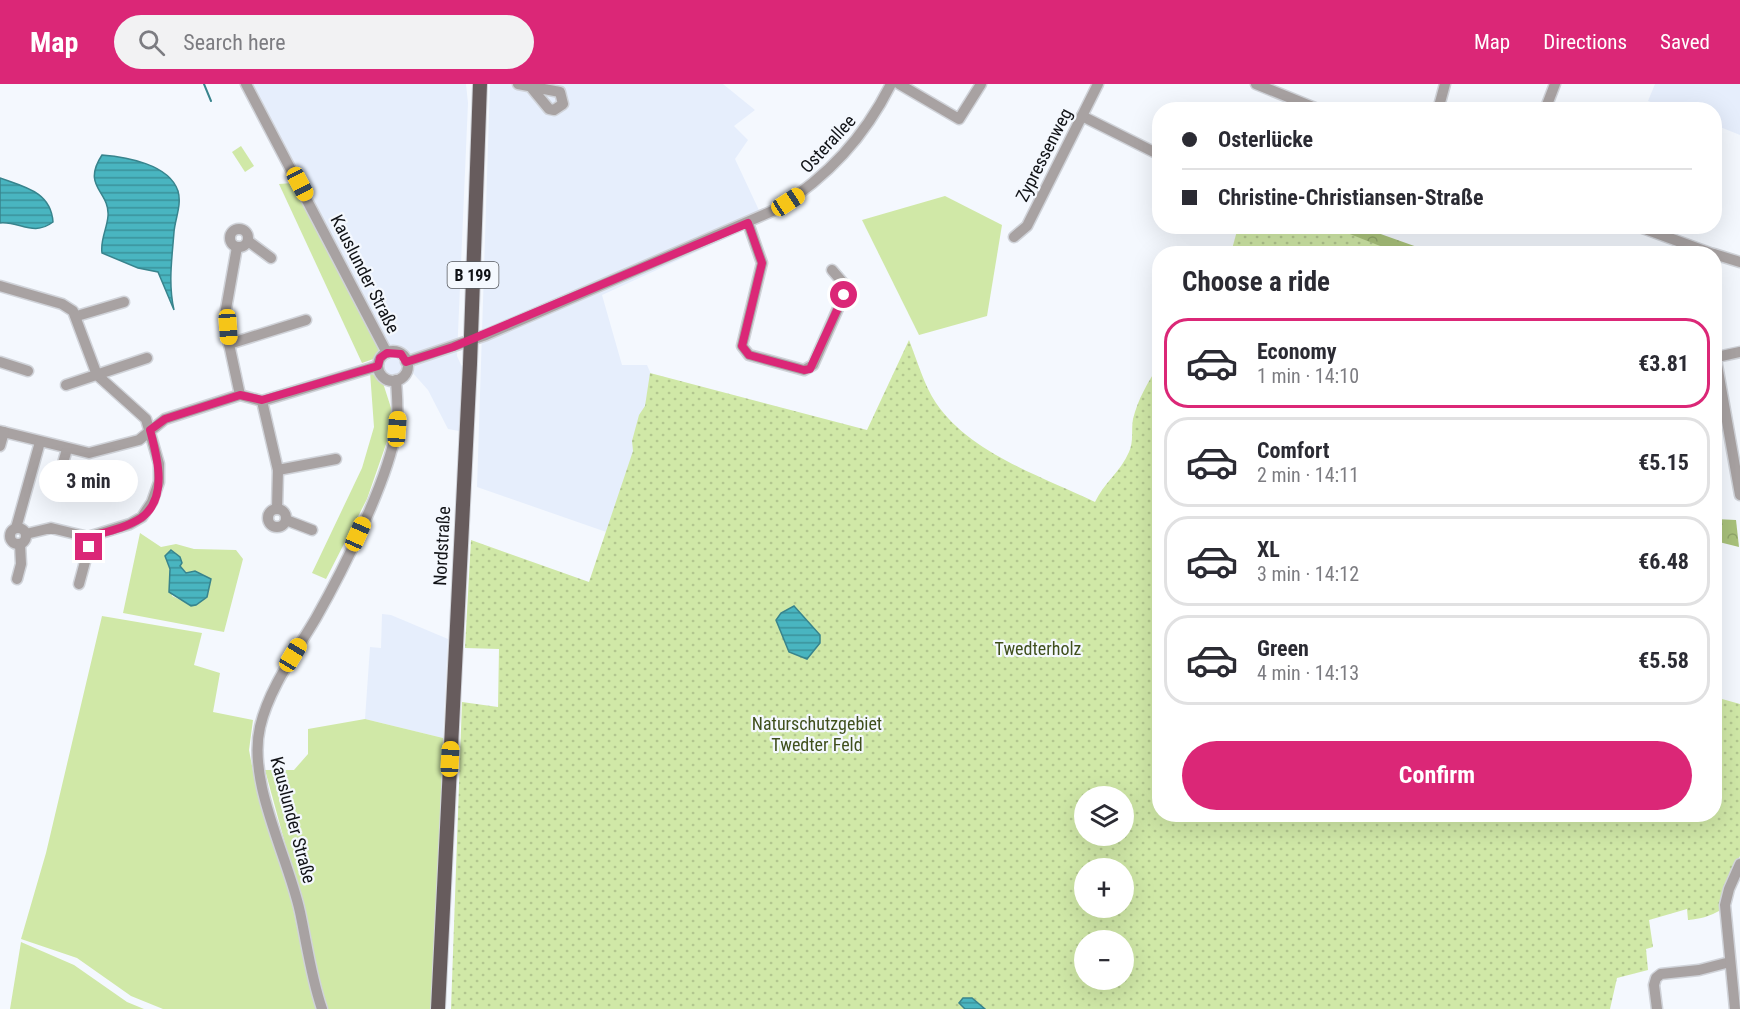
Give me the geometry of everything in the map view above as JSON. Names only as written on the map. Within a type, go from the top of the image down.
[{"type":"main road","name":"Nordstraße","points":[[438,1009],[480,84]]},
{"type":"street","name":"Kauslunder Straße","points":[[246,84],[387,353]]},
{"type":"street","name":"Osterallee","points":[[406,362],[470,341],[748,223],[798,195],[838,163],[868,126],[891,84]]},
{"type":"street","points":[[899,84],[959,119],[981,84]]},
{"type":"street","name":"Zypressenweg","points":[[1014,237],[1027,226],[1098,84]]},
{"type":"street","points":[[1256,84],[1300,102]]},
{"type":"street","points":[[1440,102],[1446,84]]},
{"type":"street","points":[[1548,102],[1555,84]]},
{"type":"street","points":[[1082,116],[1152,151]]},
{"type":"street","points":[[748,223],[762,263],[742,346],[749,355],[804,370],[813,365],[844,295],[844,284],[832,270]]},
{"type":"street","points":[[248,241],[243,247],[237,247],[231,241],[233,232],[242,230],[246,232],[248,241],[271,258]]},
{"type":"street","points":[[1666,234],[1693,246]]},
{"type":"street","points":[[237,247],[226,309],[229,344],[240,395]]},
{"type":"street","points":[[1722,257],[1740,262]]},
{"type":"street","points":[[0,286],[62,304],[77,316],[90,364],[97,375],[146,419],[160,473],[148,510],[130,524],[88,537],[51,528],[26,534]]},
{"type":"street","points":[[77,316],[124,302]]},
{"type":"street","points":[[229,344],[306,320]]},
{"type":"street","points":[[1722,353],[1740,352]]},
{"type":"street","name":"Kauslunder Straße","points":[[378,366],[380,358],[387,353],[401,354],[406,362]]},
{"type":"street","points":[[66,385],[147,358]]},
{"type":"street","points":[[0,362],[28,371]]},
{"type":"street","points":[[0,446],[2,432],[89,453],[139,440],[165,419],[240,395],[262,400],[378,366],[383,377],[396,380],[406,372],[406,362]]},
{"type":"street","name":"Kauslunder Straße","points":[[322,1009],[312,977],[300,912],[269,808],[258,760],[260,728],[266,707],[317,615],[377,489],[397,429],[396,380]]},
{"type":"street","points":[[1722,387],[1740,495]]},
{"type":"street","points":[[262,400],[278,470],[277,509],[284,512],[286,520],[312,530]]},
{"type":"street","points":[[20,544],[12,542],[9,534],[40,442]]},
{"type":"street","points":[[59,477],[67,449]]},
{"type":"street","points":[[278,470],[336,459]]},
{"type":"street","points":[[9,534],[21,528],[26,534]]},
{"type":"street","points":[[20,544],[24,542],[26,534]]},
{"type":"street","points":[[79,584],[89,547],[88,537]]},
{"type":"street","points":[[17,579],[21,564],[20,544]]},
{"type":"street","points":[[1736,1009],[1725,905],[1740,864]]},
{"type":"street","points":[[1658,1009],[1654,984],[1656,978],[1661,974],[1699,970],[1730,962]]},
{"type":"shaded area","points":[[239,84],[466,84],[468,103],[457,356],[462,367],[459,431],[448,429],[428,390],[411,371],[401,383],[383,383],[370,372],[366,363],[379,357],[379,348]]},
{"type":"shaded area","points":[[490,84],[723,84],[755,110],[734,126],[748,140],[735,159],[764,221],[602,295],[622,365],[647,365],[654,381],[612,534],[477,487]]},
{"type":"shaded area","points":[[1655,84],[1740,84],[1740,135],[1722,128],[1722,102],[1648,101]]},
{"type":"shaded area","points":[[382,614],[391,615],[448,639],[443,738],[365,719],[370,647],[381,648]]},
{"type":"green space","points":[[241,146],[254,166],[245,172],[232,152]]},
{"type":"green space","points":[[292,183],[379,348],[379,357],[362,363],[279,184]]},
{"type":"green space","points":[[945,196],[1002,225],[987,316],[919,335],[862,220]]},
{"type":"green space","points":[[1236,234],[1350,234],[1380,246],[1233,246]]},
{"type":"green space","points":[[1253,234],[1381,234],[1414,246],[1245,246]]},
{"type":"green space","name":"Naturschutzgebiet Twedter Feld","points":[[909,340],[924,380],[936,403],[968,436],[1008,462],[1095,502],[1129,452],[1135,412],[1152,377],[1152,822],[1722,822],[1722,699],[1740,704],[1740,856],[1729,877],[1721,910],[1705,917],[1688,920],[1687,909],[1649,920],[1653,947],[1646,949],[1648,970],[1617,978],[1610,1009],[451,1009],[462,702],[498,707],[499,649],[465,648],[471,540],[589,582],[633,451],[632,441],[639,415],[645,406],[650,373],[867,430]]},
{"type":"green space","points":[[370,372],[383,383],[392,411],[392,427],[367,499],[326,579],[312,573],[362,468],[374,427]]},
{"type":"green space","points":[[1722,519],[1736,520],[1739,547],[1722,543]]},
{"type":"green space","points":[[140,533],[161,547],[176,544],[194,549],[236,550],[243,559],[224,632],[123,613]],"holes":[[[169,562],[180,566],[188,574],[211,579],[208,594],[197,602],[183,601],[172,596]]]},
{"type":"green space","points":[[102,616],[202,633],[194,665],[220,673],[213,712],[253,720],[249,750],[253,771],[285,870],[308,980],[317,1009],[163,1009],[131,996],[77,958],[21,939],[46,853]]},
{"type":"green space","points":[[365,719],[443,738],[433,1009],[326,1009],[316,978],[307,924],[265,770],[294,770],[308,754],[308,729]]},
{"type":"green space","points":[[21,942],[74,965],[127,1002],[144,1009],[10,1009]]},
{"type":"water","points":[[102,155],[134,160],[156,168],[166,174],[178,191],[179,207],[174,232],[171,271],[174,310],[158,272],[138,268],[102,253],[108,216],[105,200],[95,182],[94,175]]},
{"type":"water","points":[[0,178],[27,188],[42,197],[51,212],[53,222],[39,228],[0,223]]},
{"type":"water","points":[[171,550],[180,557],[182,563],[180,566],[186,573],[195,571],[211,579],[207,597],[196,605],[191,606],[169,592],[170,569],[165,556]]},
{"type":"water","points":[[794,606],[820,635],[820,643],[807,659],[789,652],[776,620],[781,613]]},
{"type":"water","points":[[963,998],[972,998],[985,1009],[965,1009],[959,1003]]},
{"type":"waterway","points":[[204,84],[211,101]]},
{"type":"route","points":[[89,547],[88,537],[130,524],[142,517],[148,510],[160,473],[150,430],[165,419],[240,395],[262,400],[378,366],[380,358],[391,352],[401,354],[406,362],[453,347],[748,223],[762,263],[742,346],[749,355],[804,370],[810,369],[844,295]]},
{"type":"park label","name":"Twedterholz","points":[[1038,649]]}]
